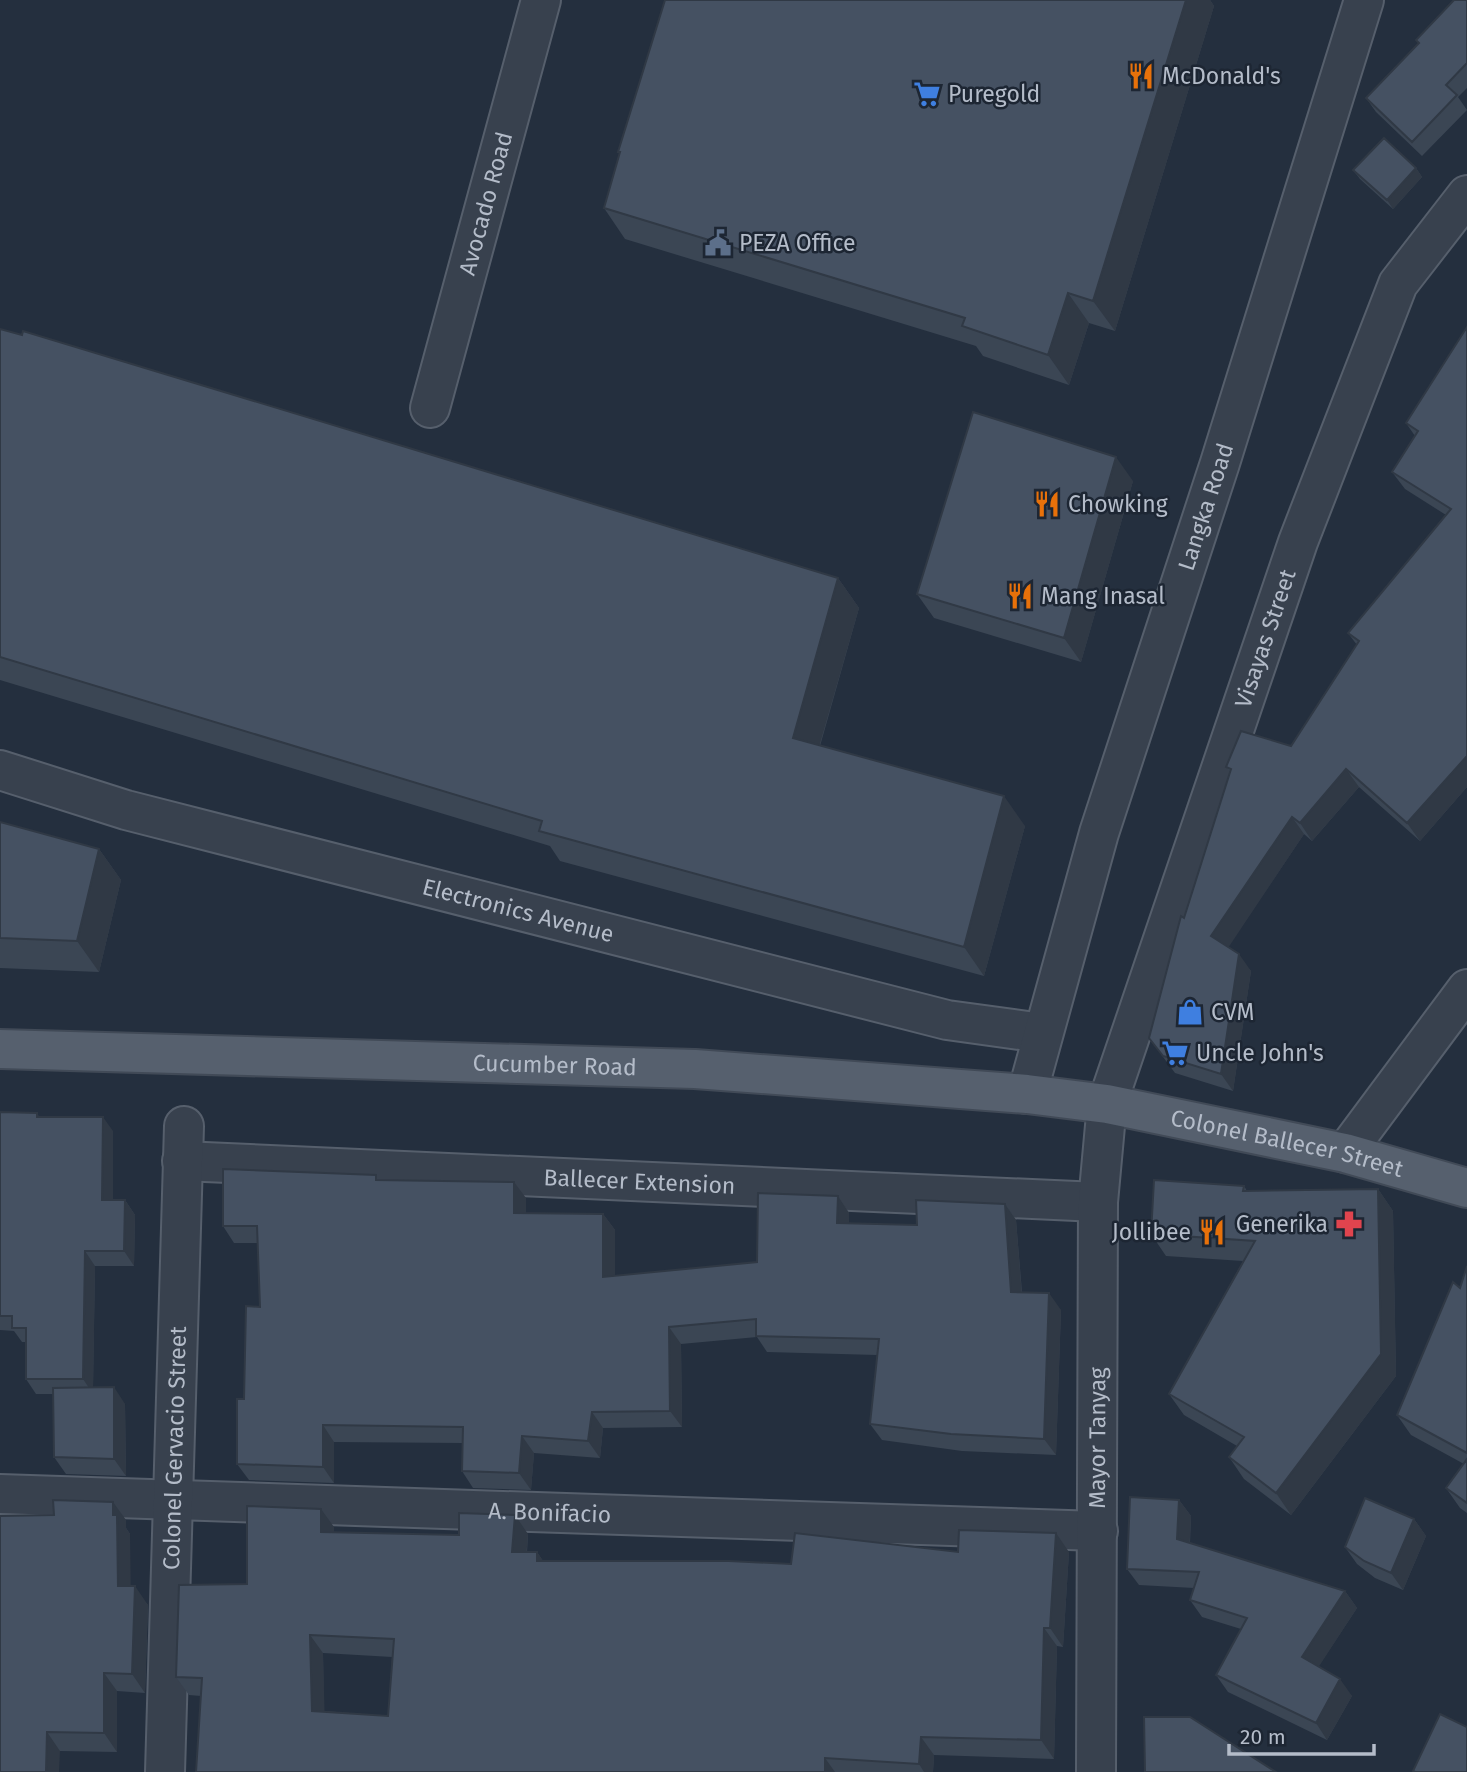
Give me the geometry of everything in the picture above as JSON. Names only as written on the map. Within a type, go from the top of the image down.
[{"type":"main road","name":"Cucumber Road","points":[[0,1049],[695,1069],[1027,1094],[1107,1104]]},
{"type":"main road","name":"Colonel Ballecer Street","points":[[1107,1104],[1345,1153],[1467,1188]]},
{"type":"street","name":"Avocado Road","points":[[429,408],[541,0]]},
{"type":"street","name":"Langka Road","points":[[1027,1094],[1099,833],[1220,463],[1364,0]]},
{"type":"street","name":"Visayas Street","points":[[1107,1104],[1298,542],[1393,296],[1398,284],[1467,195]]},
{"type":"street","name":"Electronics Avenue","points":[[0,771],[126,810],[947,1020],[1042,1033]]},
{"type":"street","points":[[1345,1153],[1467,989]]},
{"type":"street","name":"Mayor Tanyag","points":[[1096,1772],[1098,1202],[1107,1104]]},
{"type":"street","name":"Ballecer Extension","points":[[183,1143],[1098,1202]]},
{"type":"street","name":"Colonel Gervacio Street","points":[[165,1772],[183,1143]]},
{"type":"street","name":"A. Bonifacio","points":[[0,1494],[174,1502],[1098,1531]]},
{"type":"building","name":"Puregold","points":[[665,0],[1186,0],[1093,301],[1068,293],[1048,355],[962,326],[965,318],[604,208],[618,152]]},
{"type":"building","points":[[1454,0],[1467,0],[1467,63],[1446,85],[1457,95],[1412,142],[1366,98],[1419,43],[1416,40]]},
{"type":"building","points":[[1384,138],[1416,168],[1387,200],[1353,170]]},
{"type":"building","points":[[1467,327],[1467,756],[1407,823],[1346,769],[1300,823],[1292,817],[1211,936],[1239,954],[1221,1074],[1163,1056],[1149,1038],[1181,916],[1184,918],[1231,769],[1226,767],[1241,731],[1291,746],[1359,641],[1348,633],[1451,509],[1392,472],[1418,431],[1406,423]]},
{"type":"building","points":[[0,329],[22,335],[23,331],[838,578],[793,738],[1004,796],[964,947],[539,831],[542,821],[0,657]]},
{"type":"building","points":[[973,412],[1116,457],[1064,638],[917,594]]},
{"type":"building","points":[[0,822],[99,849],[77,941],[0,938]]},
{"type":"building","points":[[0,1112],[37,1113],[37,1117],[103,1117],[102,1200],[125,1200],[124,1251],[85,1251],[83,1379],[26,1379],[26,1328],[12,1328],[12,1316],[0,1316]]},
{"type":"building","points":[[223,1169],[376,1175],[376,1180],[514,1182],[514,1213],[603,1214],[603,1277],[757,1262],[758,1193],[838,1196],[837,1223],[917,1225],[916,1200],[1005,1204],[1011,1292],[1049,1293],[1044,1439],[951,1434],[870,1424],[879,1339],[756,1336],[756,1319],[669,1327],[670,1411],[592,1412],[588,1441],[522,1436],[519,1473],[462,1471],[463,1427],[323,1425],[323,1467],[237,1464],[237,1399],[244,1399],[246,1306],[260,1307],[257,1226],[223,1226]]},
{"type":"building","points":[[1154,1180],[1244,1186],[1243,1191],[1378,1189],[1381,1354],[1276,1493],[1229,1457],[1244,1437],[1169,1394],[1255,1241],[1151,1234]]},
{"type":"building","points":[[1467,1266],[1467,1453],[1397,1415],[1453,1282],[1460,1288]]},
{"type":"building","points":[[114,1387],[114,1459],[54,1457],[53,1388]]},
{"type":"building","points":[[1467,1459],[1467,1503],[1446,1488]]},
{"type":"building","points":[[1130,1497],[1179,1500],[1177,1539],[1345,1591],[1302,1657],[1340,1679],[1316,1723],[1216,1675],[1247,1618],[1190,1600],[1199,1572],[1127,1569]]},
{"type":"building","points":[[1365,1498],[1414,1519],[1391,1573],[1364,1561],[1345,1547]]},
{"type":"building","points":[[53,1500],[113,1502],[113,1515],[117,1515],[118,1586],[135,1586],[132,1674],[104,1673],[104,1733],[47,1732],[46,1772],[0,1772],[0,1516],[54,1515]]},
{"type":"building","points":[[247,1506],[321,1509],[321,1532],[459,1535],[459,1513],[515,1515],[512,1552],[537,1552],[537,1561],[729,1561],[791,1564],[795,1533],[958,1552],[959,1530],[1056,1533],[1050,1628],[1044,1628],[1041,1740],[921,1737],[919,1764],[825,1758],[825,1772],[196,1772],[202,1678],[176,1677],[179,1585],[247,1584]],"holes":[[[310,1635],[394,1639],[388,1716],[312,1711]]]},
{"type":"building","points":[[1440,1714],[1467,1727],[1467,1772],[1413,1771]]},
{"type":"building","points":[[1144,1717],[1190,1717],[1276,1772],[1145,1772]]},
{"type":"place","name":"McDonald's","points":[[1141,76]]},
{"type":"place","name":"Puregold","points":[[927,94]]},
{"type":"place","name":"PEZA Office","points":[[718,243]]},
{"type":"place","name":"Chowking","points":[[1047,504]]},
{"type":"place","name":"Mang Inasal","points":[[1020,596]]},
{"type":"place","name":"CVM","points":[[1190,1012]]},
{"type":"place","name":"Uncle John's","points":[[1175,1053]]},
{"type":"place","name":"Generika","points":[[1349,1224]]},
{"type":"place","name":"Jollibee","points":[[1212,1232]]}]
